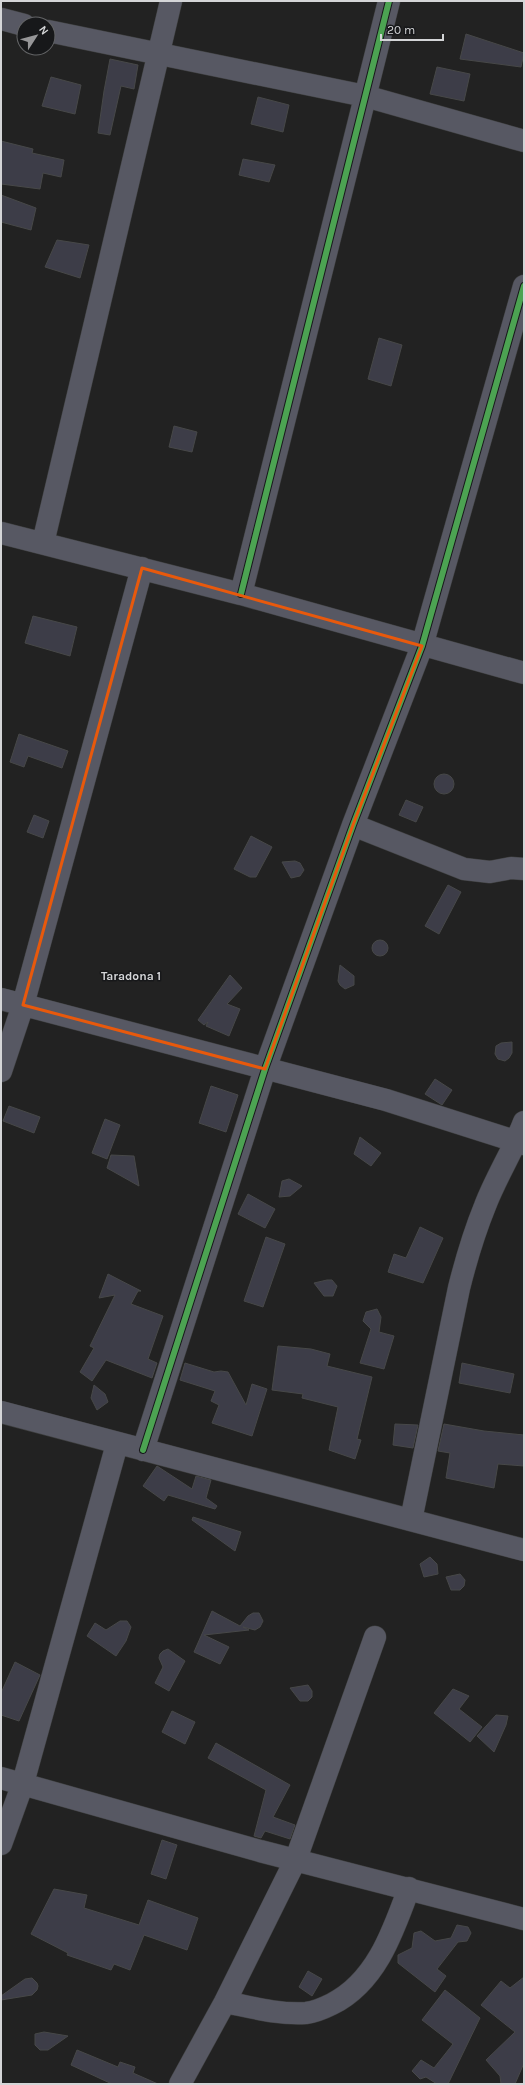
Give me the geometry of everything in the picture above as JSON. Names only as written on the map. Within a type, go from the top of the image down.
[{"type":"street","points":[[43,543],[157,54],[171,1]]},
{"type":"street","points":[[241,594],[389,1]]},
{"type":"street","points":[[1,19],[16,23]]},
{"type":"street","points":[[56,33],[365,96],[524,141]]},
{"type":"street","points":[[143,1450],[265,1069],[353,825],[422,646],[524,286]]},
{"type":"street","points":[[1,533],[241,594],[422,646],[524,673]]},
{"type":"street","points":[[1,1071],[23,1005],[142,568]]},
{"type":"street","points":[[353,825],[464,869],[490,872],[511,868],[524,869]]},
{"type":"street","points":[[1,999],[386,1100],[520,1143]]},
{"type":"street","points":[[411,1520],[459,1288],[468,1253],[485,1205],[520,1143],[524,1122]]},
{"type":"street","points":[[1,1412],[117,1444],[524,1550]]},
{"type":"street","points":[[1,1844],[23,1783],[117,1444]]},
{"type":"street","points":[[180,2084],[225,2002],[296,1859],[375,1637]]},
{"type":"street","points":[[1,1778],[296,1859],[524,1919]]},
{"type":"street","points":[[225,2002],[262,2009],[307,2013],[324,2008],[340,2000],[354,1989],[373,1968],[391,1937],[409,1888]]},
{"type":"highlighted area","points":[[142,568],[422,646],[353,825],[265,1069],[23,1005]]},
{"type":"building","points":[[466,34],[524,53],[521,67],[460,59]]},
{"type":"building","points":[[110,59],[138,65],[134,89],[121,86],[110,135],[98,133]]},
{"type":"building","points":[[437,67],[470,74],[464,101],[430,94]]},
{"type":"building","points":[[51,77],[81,85],[75,114],[42,106]]},
{"type":"building","points":[[258,97],[289,105],[283,132],[251,124]]},
{"type":"building","points":[[1,141],[33,149],[32,153],[64,160],[61,177],[43,173],[40,189],[1,184]]},
{"type":"building","points":[[243,159],[275,165],[269,182],[239,175]]},
{"type":"building","points":[[1,195],[36,208],[31,230],[1,222]]},
{"type":"building","points":[[57,240],[89,245],[80,278],[45,267]]},
{"type":"building","points":[[379,338],[402,345],[391,386],[368,379]]},
{"type":"building","points":[[174,426],[197,432],[192,452],[169,447]]},
{"type":"building","points":[[33,616],[77,627],[70,656],[25,643]]},
{"type":"building","points":[[19,734],[68,751],[62,768],[28,756],[24,767],[10,762]]},
{"type":"building","points":[[444,774],[451,777],[454,784],[451,791],[444,794],[437,791],[434,784],[437,777]]},
{"type":"building","points":[[406,800],[423,807],[416,822],[399,815]]},
{"type":"building","points":[[34,815],[49,821],[43,838],[27,832]]},
{"type":"building","points":[[251,836],[272,847],[256,877],[250,877],[234,869]]},
{"type":"building","points":[[295,861],[300,863],[304,870],[300,876],[291,878],[282,862]]},
{"type":"building","points":[[448,885],[461,892],[439,934],[425,926]]},
{"type":"building","points":[[377,940],[383,940],[388,945],[386,954],[383,956],[377,956],[372,951],[372,945]]},
{"type":"building","points":[[340,965],[354,976],[354,985],[345,989],[338,981]]},
{"type":"building","points":[[230,975],[242,988],[227,1004],[240,1009],[229,1036],[206,1026],[208,1022],[204,1025],[198,1020]]},
{"type":"building","points":[[512,1042],[512,1053],[509,1058],[505,1061],[498,1059],[495,1054],[496,1046],[501,1043]]},
{"type":"building","points":[[435,1079],[452,1090],[442,1105],[425,1094]]},
{"type":"building","points":[[211,1086],[238,1095],[226,1132],[199,1123]]},
{"type":"building","points":[[9,1106],[40,1117],[34,1133],[3,1121]]},
{"type":"building","points":[[105,1119],[120,1125],[107,1159],[92,1153]]},
{"type":"building","points":[[360,1137],[381,1153],[371,1166],[354,1154]]},
{"type":"building","points":[[111,1155],[134,1156],[139,1186],[107,1168]]},
{"type":"building","points":[[289,1179],[302,1186],[290,1196],[279,1197],[282,1181]]},
{"type":"building","points":[[248,1194],[275,1209],[265,1228],[238,1214]]},
{"type":"building","points":[[420,1227],[443,1238],[423,1283],[388,1272],[394,1254],[406,1258]]},
{"type":"building","points":[[266,1237],[285,1244],[263,1307],[244,1301]]},
{"type":"building","points":[[108,1274],[141,1291],[138,1291],[131,1304],[163,1316],[148,1359],[157,1363],[152,1378],[106,1360],[92,1381],[80,1372],[94,1348],[90,1346],[115,1295],[99,1298]]},
{"type":"building","points":[[332,1280],[337,1286],[333,1296],[324,1296],[314,1283]]},
{"type":"building","points":[[377,1309],[381,1317],[379,1332],[394,1336],[384,1369],[360,1363],[371,1329],[363,1321],[366,1312]]},
{"type":"building","points":[[278,1346],[311,1349],[330,1354],[327,1366],[372,1377],[357,1439],[361,1440],[355,1459],[329,1450],[338,1407],[302,1398],[303,1394],[272,1390]]},
{"type":"building","points":[[185,1363],[214,1372],[228,1372],[246,1405],[252,1384],[267,1389],[252,1436],[212,1423],[219,1405],[211,1401],[215,1391],[180,1380]]},
{"type":"building","points":[[462,1363],[514,1374],[510,1393],[459,1383]]},
{"type":"building","points":[[94,1385],[105,1394],[108,1402],[97,1410],[91,1398]]},
{"type":"building","points":[[395,1424],[418,1425],[413,1448],[393,1445]]},
{"type":"building","points":[[444,1424],[484,1431],[524,1435],[524,1466],[498,1464],[494,1488],[446,1478],[450,1453],[438,1451]]},
{"type":"building","points":[[157,1466],[192,1489],[196,1476],[211,1480],[206,1498],[217,1506],[215,1509],[168,1495],[164,1501],[143,1486]]},
{"type":"building","points":[[193,1517],[241,1532],[235,1551],[192,1520]]},
{"type":"building","points":[[430,1557],[437,1564],[438,1574],[424,1577],[420,1564]]},
{"type":"building","points":[[460,1574],[465,1580],[464,1586],[460,1590],[451,1590],[446,1577]]},
{"type":"building","points":[[212,1611],[240,1626],[248,1616],[253,1613],[259,1613],[263,1621],[260,1627],[255,1630],[243,1627],[249,1630],[204,1635],[229,1647],[220,1664],[194,1652]]},
{"type":"building","points":[[120,1621],[127,1621],[131,1627],[126,1641],[116,1656],[87,1636],[95,1623],[106,1630]]},
{"type":"building","points":[[168,1649],[185,1661],[169,1691],[155,1683],[163,1667],[159,1658],[160,1654]]},
{"type":"building","points":[[15,1662],[40,1675],[19,1721],[1,1715],[1,1693]]},
{"type":"building","points":[[308,1685],[312,1691],[312,1697],[308,1701],[300,1701],[290,1688]]},
{"type":"building","points":[[453,1689],[469,1696],[459,1709],[482,1727],[470,1742],[434,1713]]},
{"type":"building","points":[[172,1711],[195,1722],[185,1744],[162,1732]]},
{"type":"building","points":[[496,1715],[508,1716],[506,1725],[494,1752],[477,1736]]},
{"type":"building","points":[[216,1743],[290,1785],[273,1817],[295,1825],[290,1839],[265,1831],[261,1838],[254,1836],[266,1790],[208,1758]]},
{"type":"building","points":[[162,1840],[177,1845],[166,1879],[151,1874]]},
{"type":"building","points":[[54,1889],[87,1895],[84,1908],[139,1925],[148,1900],[198,1918],[187,1950],[144,1935],[130,1970],[114,1964],[111,1970],[67,1955],[68,1953],[31,1934]]},
{"type":"building","points":[[457,1925],[468,1927],[471,1933],[467,1941],[458,1942],[437,1969],[446,1976],[435,1992],[398,1963],[398,1955],[412,1948],[414,1933],[421,1931],[435,1941],[451,1938]]},
{"type":"building","points":[[308,1971],[322,1979],[312,1996],[299,1987]]},
{"type":"building","points":[[524,1977],[524,2063],[515,2084],[501,2084],[500,2076],[486,2060],[515,2032],[481,2005],[501,1981],[510,1988]]},
{"type":"building","points":[[32,1978],[38,1986],[37,1990],[32,1995],[1,2000],[1,1996],[25,1979]]},
{"type":"building","points":[[445,1990],[480,2018],[448,2084],[437,2084],[426,2077],[420,2079],[412,2071],[421,2060],[434,2068],[453,2044],[422,2020]]},
{"type":"building","points":[[44,2032],[68,2036],[48,2050],[40,2050],[35,2045],[35,2034]]},
{"type":"building","points":[[77,2050],[118,2067],[120,2062],[135,2067],[133,2073],[158,2084],[112,2084],[71,2065]]},
{"type":"cycle path","points":[[241,594],[389,1]]},
{"type":"cycle path","points":[[143,1450],[265,1069],[353,825],[422,646],[524,286]]},
{"type":"district","name":"Taradona 1","points":[[131,976]]}]
